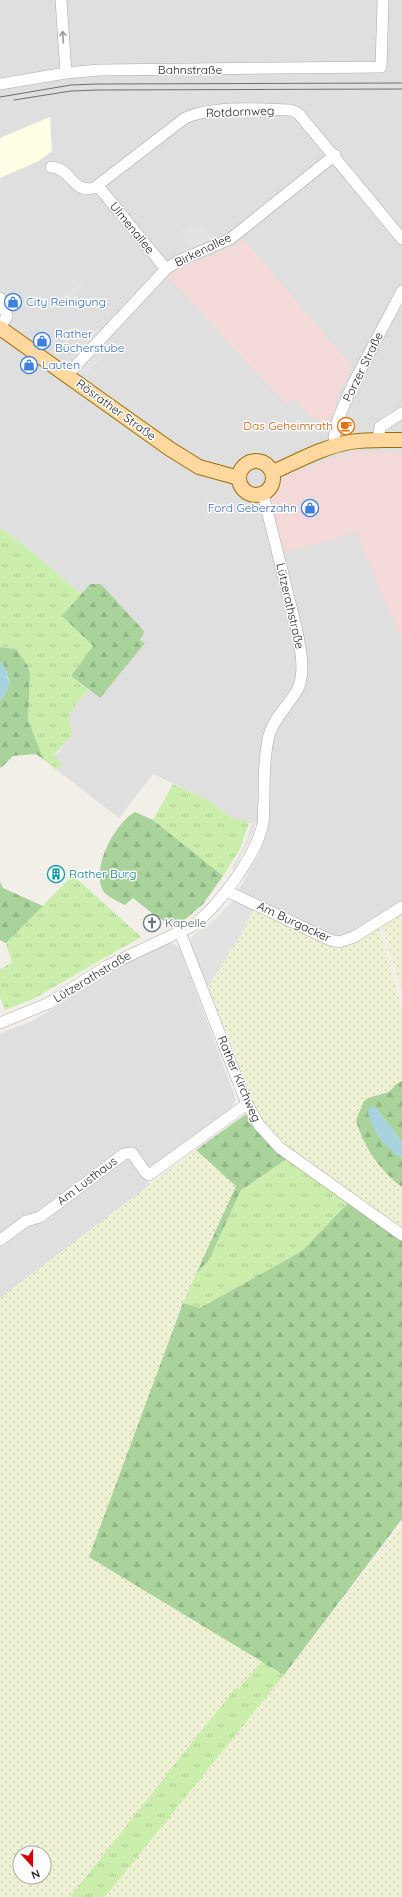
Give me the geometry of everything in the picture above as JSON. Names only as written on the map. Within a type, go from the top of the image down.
[{"type":"main road","name":"Rösrather Straße","points":[[0,328],[170,449],[193,463],[221,474],[239,478]]},
{"type":"main road","points":[[273,472],[336,446],[351,442],[402,440]]},
{"type":"main road","points":[[256,460],[266,464],[273,472],[274,478],[271,488],[263,494],[252,494],[247,492],[243,488],[239,478],[240,472],[246,464],[256,460]]},
{"type":"street","points":[[61,0],[66,74]]},
{"type":"street","name":"Bahnstraße","points":[[0,84],[100,70],[381,67],[383,0]]},
{"type":"street","name":"Rotdornweg","points":[[98,186],[185,118],[210,110],[291,110],[298,113],[335,155],[402,239]]},
{"type":"street","name":"Birkenallee","points":[[67,375],[166,269],[178,261],[230,239],[335,155]]},
{"type":"street","points":[[51,167],[58,167],[63,170],[77,186],[82,189],[88,190],[98,186]]},
{"type":"street","name":"Ulmenallee","points":[[98,186],[166,269]]},
{"type":"street","name":"Porzer Straße","points":[[336,446],[334,437],[338,418],[353,384],[402,291]]},
{"type":"street","points":[[0,298],[7,316],[0,328]]},
{"type":"street","points":[[378,440],[380,427],[402,413]]},
{"type":"street","name":"Lützerathstraße","points":[[0,1023],[49,1003],[107,966],[155,942],[180,932],[201,919],[228,889],[254,847],[263,823],[266,758],[269,736],[273,724],[298,691],[301,678],[300,647],[296,627],[263,494]]},
{"type":"street","name":"Am Burgacker","points":[[228,889],[233,894],[330,940],[339,942],[354,936],[402,907]]},
{"type":"street","name":"Rather Kirchweg","points":[[180,932],[248,1104],[259,1126],[280,1148],[402,1235]]},
{"type":"street","name":"Am Lusthaus","points":[[0,1240],[26,1221],[40,1217],[124,1154],[132,1154],[149,1175],[248,1104]]},
{"type":"shaded area","points":[[0,0],[402,0],[402,902],[350,933],[342,936],[333,935],[240,892],[239,889],[258,856],[268,828],[230,817],[208,800],[153,774],[119,818],[57,770],[62,764],[54,755],[59,752],[72,731],[68,720],[71,711],[88,690],[100,698],[144,643],[140,640],[144,631],[101,584],[90,584],[81,594],[25,546],[0,528]]},
{"type":"shaded area","points":[[50,117],[52,151],[39,161],[0,178],[0,138]]},
{"type":"shaded area","points":[[202,222],[204,229],[206,228],[215,240],[189,251],[181,231]]},
{"type":"shaded area","points":[[242,240],[247,243],[352,367],[336,401],[336,414],[323,424],[316,417],[313,419],[293,398],[286,404],[167,276],[177,269],[236,245]]},
{"type":"shaded area","points":[[81,282],[82,289],[57,308],[53,302]]},
{"type":"shaded area","points":[[97,328],[102,332],[91,343],[86,339]]},
{"type":"shaded area","points":[[84,341],[89,345],[79,356],[74,351]]},
{"type":"shaded area","points":[[106,343],[112,348],[87,377],[80,372],[80,370]]},
{"type":"shaded area","points":[[358,451],[402,453],[402,640],[356,533],[285,553],[270,501],[275,489],[284,477],[335,457]]},
{"type":"shaded area","points":[[257,781],[259,781],[257,809],[255,809]]},
{"type":"shaded area","points":[[253,820],[256,821],[252,835],[234,869],[232,868],[245,844]]},
{"type":"shaded area","points":[[235,899],[253,908],[241,935],[207,988],[190,941],[191,937],[213,921]]},
{"type":"shaded area","points":[[253,908],[329,943],[378,927],[402,1007],[402,1081],[396,1084],[389,1092],[364,1101],[402,1187],[402,1230],[274,1137],[259,1119],[232,1044],[207,988],[241,935]]},
{"type":"shaded area","points":[[402,912],[402,994],[382,924]]},
{"type":"shaded area","points":[[173,943],[180,949],[236,1099],[227,1116],[152,1168],[147,1181],[150,1185],[0,1298],[0,1033],[33,1021],[153,945]]},
{"type":"shaded area","points":[[196,1150],[236,1186],[183,1303],[89,1557],[262,1661],[72,1897],[0,1897],[0,1298]]},
{"type":"shaded area","points":[[402,1524],[402,1897],[105,1897],[284,1675]]},
{"type":"green space","points":[[0,528],[25,546],[81,594],[62,616],[93,646],[71,676],[88,690],[71,711],[68,720],[72,731],[71,736],[54,755],[62,764],[57,770],[44,760],[28,720],[30,674],[16,649],[0,647]]},
{"type":"green space","points":[[90,584],[101,584],[144,631],[140,640],[145,643],[100,698],[71,676],[93,646],[62,616]]},
{"type":"green space","points":[[0,647],[16,649],[28,666],[30,674],[28,720],[44,760],[36,754],[13,756],[1,768],[0,767],[0,700],[4,696],[10,683],[3,664],[0,663]]},
{"type":"green space","points":[[173,784],[208,800],[230,817],[249,822],[240,849],[223,876],[153,820]]},
{"type":"green space","points":[[135,812],[153,820],[223,876],[203,904],[175,928],[153,914],[133,898],[125,905],[111,898],[104,892],[100,882],[102,859],[113,836],[127,818]]},
{"type":"green space","points":[[73,875],[141,937],[33,999],[5,1010],[0,997],[0,969],[12,963],[6,943]]},
{"type":"green space","points":[[0,882],[3,888],[43,906],[6,943],[0,940]]},
{"type":"green space","points":[[402,1081],[402,1142],[375,1107],[400,1157],[402,1156],[402,1187],[387,1174],[374,1158],[363,1139],[356,1120],[364,1101],[368,1098],[389,1092],[396,1084]]},
{"type":"green space","points":[[246,1114],[264,1139],[287,1159],[241,1190],[209,1260],[196,1274],[236,1186],[196,1150]]},
{"type":"green space","points":[[287,1159],[348,1203],[302,1251],[200,1308],[183,1303],[196,1274],[209,1260],[241,1190]]},
{"type":"green space","points":[[348,1203],[402,1241],[402,1519],[284,1675],[89,1557],[183,1303],[200,1308],[302,1251]]},
{"type":"green space","points":[[262,1661],[284,1675],[105,1897],[70,1897],[213,1716],[236,1688],[239,1689]]},
{"type":"water","points":[[0,663],[3,664],[8,672],[7,677],[10,683],[4,696],[0,700]]},
{"type":"water","points":[[372,1106],[375,1107],[402,1142],[402,1156],[397,1156],[392,1152],[378,1136],[369,1116],[368,1110]]},
{"type":"tram line","points":[[0,97],[71,85],[97,84],[402,83]]},
{"type":"tram line","points":[[14,100],[71,91],[97,90],[402,89]]},
{"type":"place","name":"City Reinigung","points":[[13,302]]},
{"type":"place","name":"Rather Bücherstube","points":[[42,341]]},
{"type":"place","name":"Lauten","points":[[29,365]]},
{"type":"place","name":"Das Geheimrath","points":[[346,426]]},
{"type":"place","name":"Ford Geberzahn","points":[[310,508]]},
{"type":"place","name":"Rather Burg","points":[[56,874]]},
{"type":"place","name":"Kapelle","points":[[152,923]]}]
